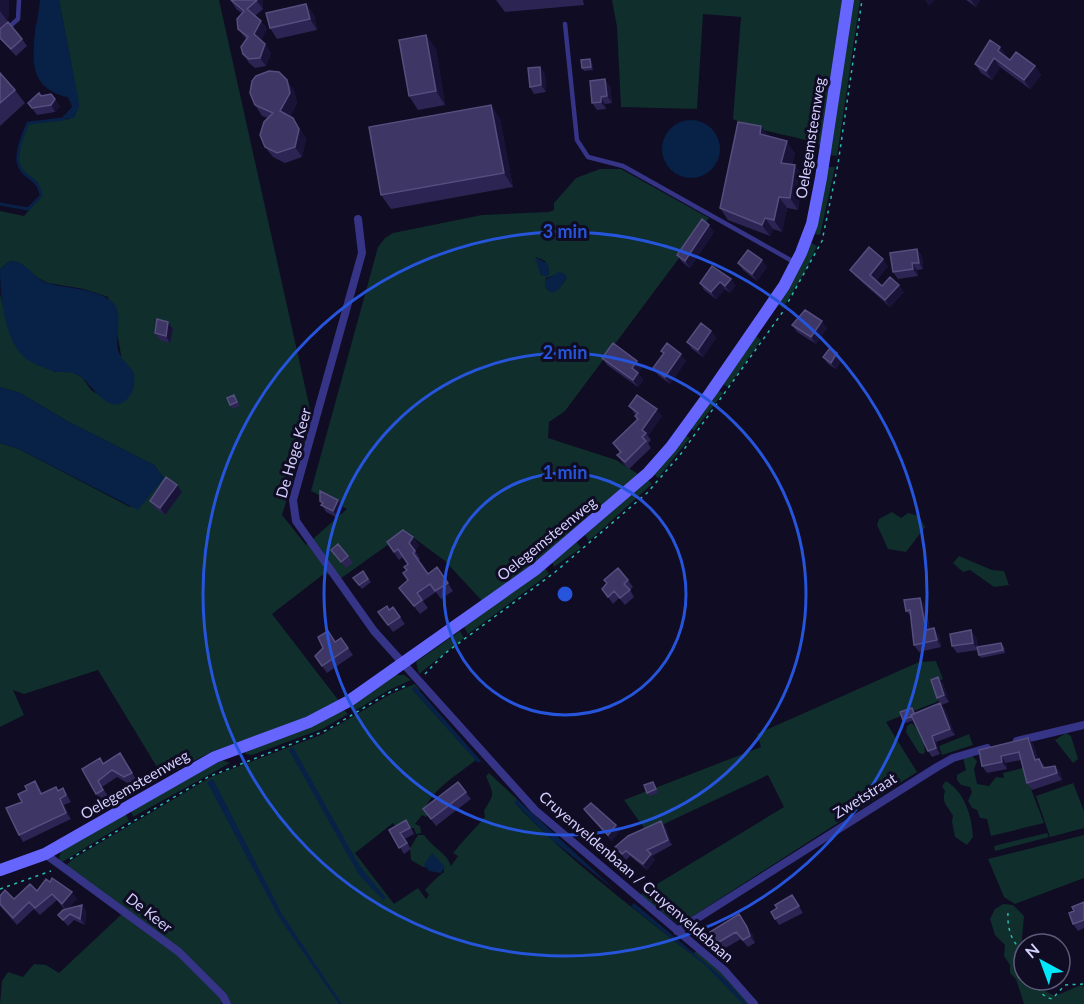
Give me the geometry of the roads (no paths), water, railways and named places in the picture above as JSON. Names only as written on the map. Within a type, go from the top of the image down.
[{"type":"street","name":"Oelegemsteenweg","points":[[0,870],[45,854],[215,757],[327,713],[403,663],[536,569],[648,473],[671,447],[711,392],[784,286],[796,263],[812,224],[848,0]]},
{"type":"street","name":"De Hoge Keer","points":[[358,219],[362,253],[292,507],[306,537],[374,631],[403,663]]},
{"type":"street","name":"Cruyenveldenbaan / Cruyenveldebaan","points":[[403,663],[535,810],[724,970],[754,1004]]},
{"type":"street","points":[[1007,743],[1084,725]]},
{"type":"street","name":"Zwetstraat","points":[[677,931],[937,767],[953,758],[997,746]]},
{"type":"street","name":"De Keer","points":[[45,854],[118,905],[178,952],[223,996],[227,1004]]},
{"type":"lane","points":[[0,35],[18,19],[19,0]]},
{"type":"lane","points":[[565,24],[577,140],[588,157],[623,166],[796,263]]},
{"type":"water","points":[[40,0],[59,0],[78,97],[79,107],[74,118],[63,119],[74,107],[69,96],[54,90],[44,81],[38,71],[35,44]]},
{"type":"water","points":[[691,120],[707,125],[715,133],[720,149],[715,165],[707,173],[691,178],[675,173],[667,165],[662,149],[667,133],[675,125]]},
{"type":"water","points":[[535,257],[548,264],[547,277],[541,275]]},
{"type":"water","points":[[10,261],[21,263],[45,282],[89,291],[113,303],[118,316],[118,350],[134,373],[133,387],[127,399],[120,404],[107,402],[80,376],[42,367],[24,357],[17,349],[4,316],[1,291],[0,269]]},
{"type":"water","points":[[559,272],[565,274],[567,278],[558,290],[552,293],[545,287],[545,280]]},
{"type":"water","points":[[0,387],[20,393],[67,421],[154,465],[164,478],[138,510],[19,449],[0,443]]},
{"type":"water","points":[[415,686],[481,761],[478,763],[412,689]]},
{"type":"water","points":[[293,747],[359,865],[386,898],[383,900],[359,875],[289,750]]},
{"type":"water","points":[[213,779],[282,914],[342,1004],[339,1004],[279,917],[207,782]]},
{"type":"water","points":[[517,799],[616,891],[551,839],[514,802]]},
{"type":"water","points":[[432,853],[445,867],[441,873],[429,871],[424,865]]},
{"type":"water","points":[[634,903],[727,981],[747,1004],[743,1004],[706,966],[631,906]]},
{"type":"waterway","points":[[0,204],[28,209],[41,196],[34,181],[19,166],[20,143],[28,123],[63,119],[74,107],[69,96],[56,92],[41,79],[35,61],[37,26]]}]
